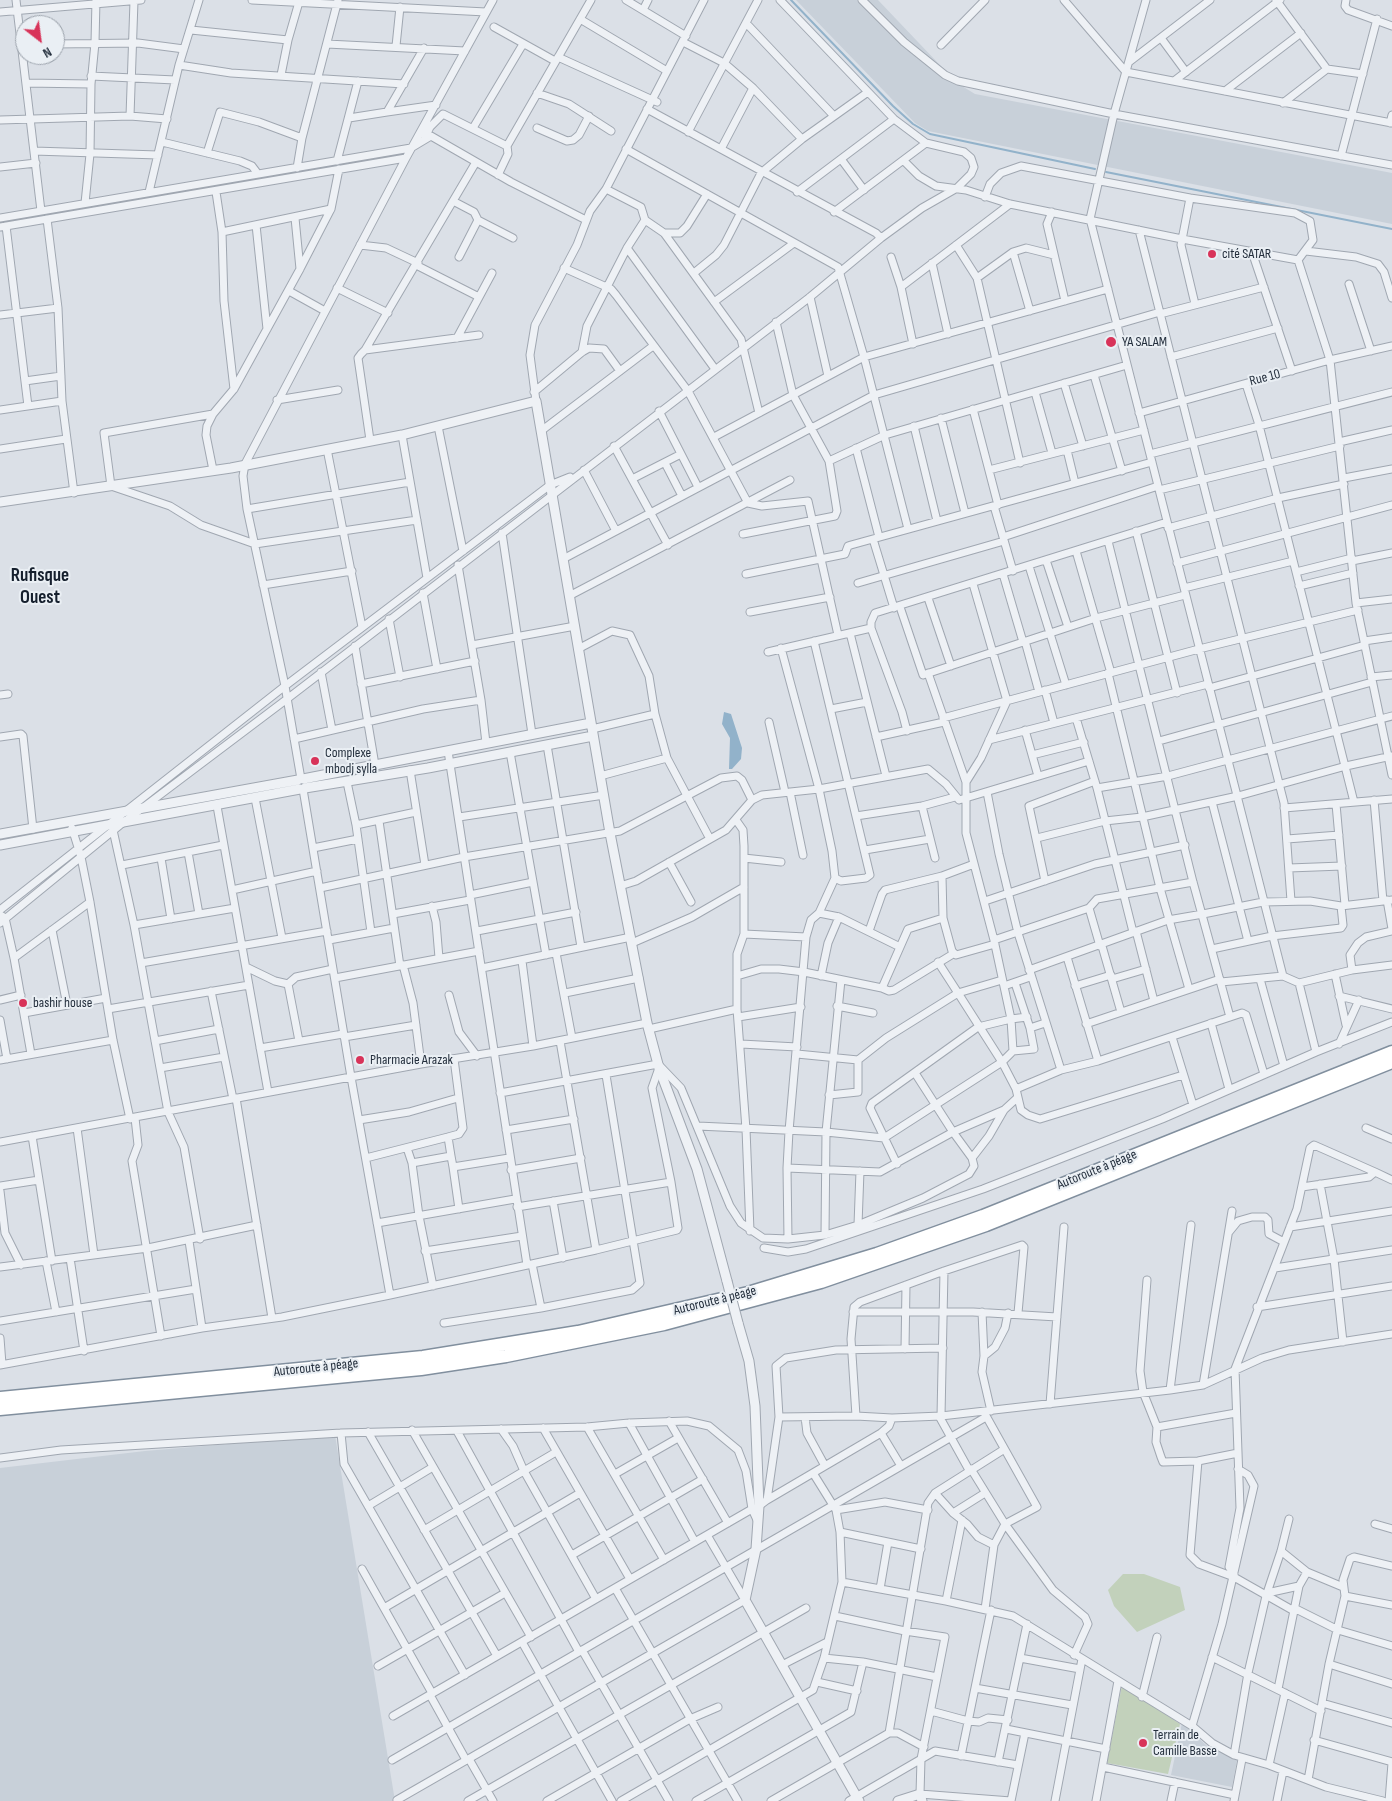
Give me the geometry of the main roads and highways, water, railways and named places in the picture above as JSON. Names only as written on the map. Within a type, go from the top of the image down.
[{"type":"highway","name":"Autoroute à péage","points":[[0,1398],[423,1357],[578,1332],[692,1307],[813,1274],[983,1216],[1392,1052]]},
{"type":"highway","points":[[0,1409],[421,1369],[506,1356],[664,1324],[821,1282],[961,1234],[1392,1062]]},
{"type":"water","points":[[724,712],[731,714],[742,748],[741,759],[732,769],[729,769],[730,738],[722,724]]},
{"type":"waterway","points":[[791,0],[893,106],[913,124],[930,134],[1095,169]]},
{"type":"waterway","points":[[190,191],[381,157]]},
{"type":"waterway","points":[[1106,172],[1392,229]]},
{"type":"place","name":"cité SATAR","points":[[1212,254]]},
{"type":"place","name":"YA SALAM","points":[[1111,342]]},
{"type":"place","name":"Complexe mbodj sylla","points":[[315,761]]},
{"type":"place","name":"bashir house","points":[[23,1003]]},
{"type":"place","name":"Pharmacie Arazak","points":[[360,1060]]},
{"type":"place","name":"Terrain de Camille Basse","points":[[1143,1743]]},
{"type":"district","name":"Rufisque Ouest","points":[[40,587]]}]
